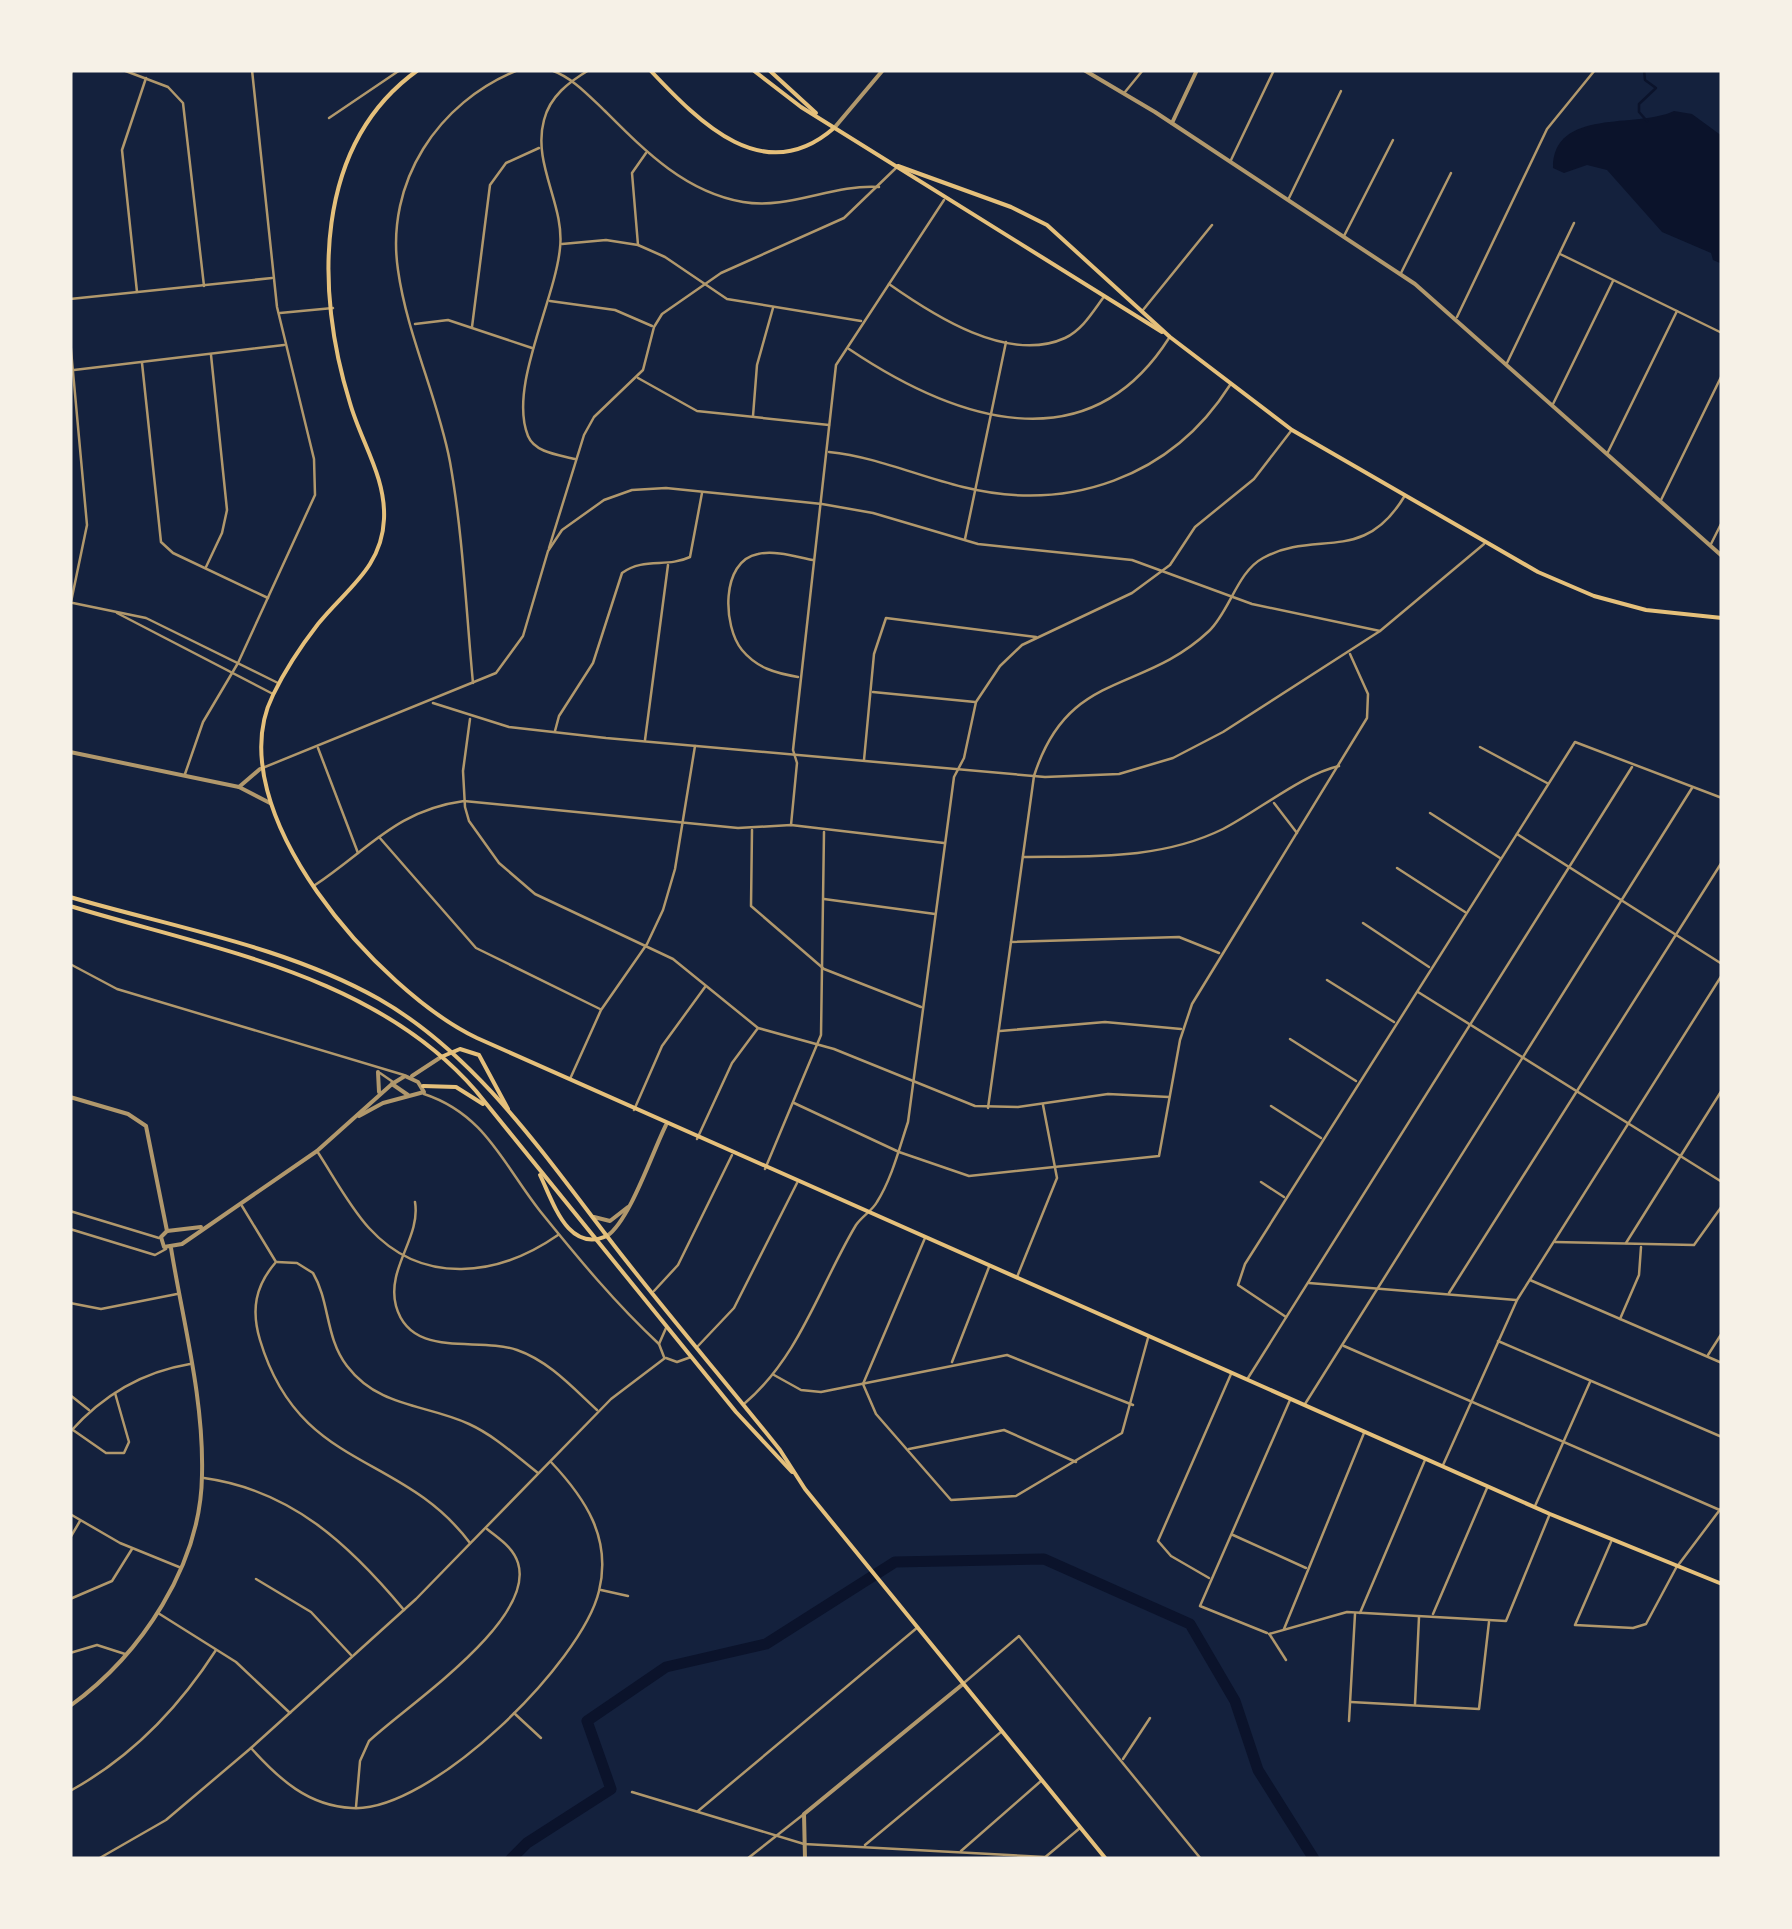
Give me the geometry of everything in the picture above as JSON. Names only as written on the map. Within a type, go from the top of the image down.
[{"type":"main road","points":[[418,70],[390,92],[368,121],[338,185],[328,244],[333,308],[347,393],[381,486],[382,534],[368,571],[318,625],[273,694],[261,728],[260,769],[291,853],[389,975],[435,1015],[666,1125],[1550,1514],[1722,1584]]},
{"type":"main road","points":[[650,70],[702,120],[748,148],[796,152],[835,126]]},
{"type":"main road","points":[[753,70],[945,199],[1170,337]]},
{"type":"main road","points":[[771,70],[823,120]]},
{"type":"main road","points":[[898,166],[1034,218],[1170,337],[1292,430],[1486,542],[1594,596],[1664,614],[1722,618]]},
{"type":"main road","points":[[70,897],[223,939],[335,978],[395,1009],[451,1051],[592,1216],[1106,1859]]},
{"type":"main road","points":[[70,906],[321,983],[381,1013],[442,1057],[692,1357],[796,1475]]},
{"type":"main road","points":[[442,1057],[451,1051],[469,1050],[483,1058],[512,1118]]},
{"type":"main road","points":[[423,1086],[456,1087],[490,1110]]},
{"type":"main road","points":[[537,1168],[574,1236],[596,1240],[607,1236]]},
{"type":"street","points":[[70,76],[72,70]]},
{"type":"street","points":[[124,70],[174,92],[185,108],[204,286]]},
{"type":"street","points":[[185,776],[200,728],[232,674],[307,518],[316,479],[279,313],[252,70]]},
{"type":"street","points":[[329,118],[400,70]]},
{"type":"street","points":[[473,684],[450,461],[398,268],[408,178],[431,134],[470,95],[518,70]]},
{"type":"street","points":[[551,70],[572,80],[646,152],[708,192],[742,202],[774,204],[836,188],[880,187]]},
{"type":"street","points":[[575,460],[538,447],[528,434],[527,369],[549,300],[560,244],[540,148],[549,105],[572,80],[589,70]]},
{"type":"street","points":[[835,126],[884,70]]},
{"type":"street","points":[[1084,70],[1124,92],[1401,274],[1456,318],[1722,556]]},
{"type":"street","points":[[1124,92],[1143,70]]},
{"type":"street","points":[[1172,123],[1197,70]]},
{"type":"street","points":[[1230,161],[1274,70]]},
{"type":"street","points":[[1456,318],[1547,130],[1595,70]]},
{"type":"street","points":[[137,292],[122,150],[146,78]]},
{"type":"street","points":[[1288,199],[1341,90]]},
{"type":"street","points":[[1344,237],[1393,140]]},
{"type":"street","points":[[472,327],[490,185],[506,163],[540,148]]},
{"type":"street","points":[[638,245],[632,174],[646,152]]},
{"type":"street","points":[[239,787],[260,769],[432,703],[496,673],[515,652],[575,460],[594,417],[637,378],[662,314],[704,284],[844,218],[898,166]]},
{"type":"street","points":[[1401,274],[1450,173]]},
{"type":"street","points":[[790,825],[800,677],[836,365],[945,199]]},
{"type":"street","points":[[1507,364],[1574,223]]},
{"type":"street","points":[[1142,311],[1212,225]]},
{"type":"street","points":[[560,244],[606,240],[638,245],[727,299],[862,321]]},
{"type":"street","points":[[1560,254],[1722,333]]},
{"type":"street","points":[[70,299],[274,278]]},
{"type":"street","points":[[1552,406],[1614,280]]},
{"type":"street","points":[[888,283],[955,323],[1006,341],[1042,344],[1066,338],[1083,325],[1103,297]]},
{"type":"street","points":[[549,300],[624,312],[654,327]]},
{"type":"street","points":[[279,313],[333,308]]},
{"type":"street","points":[[753,418],[757,365],[773,308]]},
{"type":"street","points":[[1608,453],[1677,312]]},
{"type":"street","points":[[413,324],[448,320],[533,348]]},
{"type":"street","points":[[848,348],[897,381],[989,415],[1066,418],[1096,408],[1137,379],[1170,337]]},
{"type":"street","points":[[70,339],[87,525],[70,602],[146,618],[280,683]]},
{"type":"street","points":[[964,541],[1006,341]]},
{"type":"street","points":[[74,370],[286,345]]},
{"type":"street","points":[[205,568],[222,533],[227,510],[211,354]]},
{"type":"street","points":[[142,363],[163,547],[269,598]]},
{"type":"street","points":[[1660,502],[1722,374]]},
{"type":"street","points":[[637,378],[684,408],[829,424]]},
{"type":"street","points":[[828,452],[885,462],[975,490],[1048,498],[1104,487],[1133,474],[1204,421],[1231,384]]},
{"type":"street","points":[[744,1404],[773,1374],[810,1319],[858,1222],[876,1206],[899,1152],[914,1081],[954,777],[960,770],[976,702],[1000,666],[1038,637],[1132,593],[1164,569],[1196,527],[1266,466],[1292,430]]},
{"type":"street","points":[[548,550],[562,530],[604,500],[632,490],[702,492],[873,513],[964,541],[1102,554],[1164,569],[1270,609],[1380,631]]},
{"type":"street","points":[[555,732],[559,716],[593,663],[622,574],[638,564],[677,563],[693,553],[702,492]]},
{"type":"street","points":[[988,1108],[1034,776],[1048,738],[1078,702],[1194,644],[1234,597],[1248,570],[1263,558],[1367,535],[1383,525],[1404,495]]},
{"type":"street","points":[[1710,546],[1722,522]]},
{"type":"street","points":[[432,703],[471,718],[645,742],[1034,776],[1118,774],[1173,758],[1223,732],[1380,631],[1486,542]]},
{"type":"street","points":[[800,677],[756,665],[739,647],[728,612],[730,592],[742,563],[756,554],[815,560]]},
{"type":"street","points":[[645,742],[668,563]]},
{"type":"street","points":[[116,612],[273,694]]},
{"type":"street","points":[[864,760],[879,630],[886,618],[1038,637]]},
{"type":"street","points":[[794,1103],[899,1152],[970,1176],[1155,1158],[1164,1149],[1182,1030],[1220,954],[1340,766],[1370,707],[1362,676],[1348,652]]},
{"type":"street","points":[[870,692],[976,702]]},
{"type":"street","points":[[471,718],[463,770],[469,821],[517,882],[647,944],[758,1028],[819,1044],[962,1103],[988,1108],[1042,1105],[1108,1094],[1170,1097]]},
{"type":"street","points":[[1286,1317],[1246,1292],[1238,1279],[1357,1082],[1575,742],[1722,798]]},
{"type":"street","points":[[570,1080],[601,1010],[647,944],[670,890],[695,746]]},
{"type":"street","points":[[318,747],[359,854]]},
{"type":"street","points":[[1480,747],[1548,784]]},
{"type":"street","points":[[70,752],[239,787],[270,803]]},
{"type":"street","points":[[1247,1380],[1633,765]]},
{"type":"street","points":[[1024,857],[1163,850],[1219,830],[1326,769],[1340,766]]},
{"type":"street","points":[[1305,1405],[1693,787]]},
{"type":"street","points":[[314,886],[416,811],[464,800],[682,823],[752,828],[790,825],[946,844]]},
{"type":"street","points":[[1274,802],[1297,832]]},
{"type":"street","points":[[1430,813],[1501,859]]},
{"type":"street","points":[[752,828],[751,906],[824,969],[922,1008]]},
{"type":"street","points":[[765,1169],[819,1044],[824,969],[824,830]]},
{"type":"street","points":[[1517,834],[1722,964]]},
{"type":"street","points":[[379,837],[476,948],[601,1010]]},
{"type":"street","points":[[1449,1293],[1722,862]]},
{"type":"street","points":[[1397,868],[1466,913]]},
{"type":"street","points":[[823,899],[936,914]]},
{"type":"street","points":[[1363,923],[1430,968]]},
{"type":"street","points":[[1011,942],[1179,937],[1220,954]]},
{"type":"street","points":[[70,964],[118,989],[407,1077],[423,1086],[423,1094]]},
{"type":"street","points":[[1443,1467],[1517,1300],[1722,975]]},
{"type":"street","points":[[1327,980],[1395,1023]]},
{"type":"street","points":[[634,1110],[662,1046],[707,986]]},
{"type":"street","points":[[1416,991],[1722,1182]]},
{"type":"street","points":[[999,1031],[1105,1022],[1182,1030]]},
{"type":"street","points":[[697,1139],[732,1063],[758,1028]]},
{"type":"street","points":[[1290,1038],[1357,1082]]},
{"type":"street","points":[[70,1229],[155,1255],[241,1204],[317,1151],[379,1092],[442,1057]]},
{"type":"street","points":[[377,1070],[411,1096]]},
{"type":"street","points":[[377,1070],[379,1092]]},
{"type":"street","points":[[1625,1245],[1722,1090]]},
{"type":"street","points":[[355,1118],[382,1103],[423,1094],[448,1102],[476,1121],[559,1234],[659,1344],[665,1358],[678,1362],[692,1357]]},
{"type":"street","points":[[70,1097],[140,1120],[150,1136],[170,1231],[178,1238],[171,1247]]},
{"type":"street","points":[[1017,1278],[1054,1189],[1042,1105]]},
{"type":"street","points":[[1270,1106],[1322,1139]]},
{"type":"street","points":[[607,1236],[624,1220],[666,1125]]},
{"type":"street","points":[[317,1151],[369,1229],[404,1254],[460,1271],[486,1269],[516,1261],[559,1234]]},
{"type":"street","points":[[652,1292],[678,1265],[732,1155]]},
{"type":"street","points":[[1261,1182],[1285,1198]]},
{"type":"street","points":[[697,1347],[734,1308],[796,1183]]},
{"type":"street","points":[[414,1202],[415,1228],[394,1295],[400,1317],[413,1333],[433,1342],[517,1350],[552,1370],[599,1412]]},
{"type":"street","points":[[241,1204],[276,1262]]},
{"type":"street","points":[[592,1216],[610,1221],[632,1204]]},
{"type":"street","points":[[1554,1242],[1694,1245],[1722,1206]]},
{"type":"street","points":[[70,1211],[161,1238],[171,1247],[190,1364],[202,1478],[196,1520],[180,1567],[157,1612],[127,1654],[70,1706]]},
{"type":"street","points":[[161,1238],[170,1231],[201,1227]]},
{"type":"street","points":[[924,1238],[864,1384],[876,1414],[944,1496],[960,1501],[1016,1496],[1122,1433],[1133,1405],[1148,1336]]},
{"type":"street","points":[[1620,1319],[1639,1275],[1641,1246]]},
{"type":"street","points":[[276,1262],[297,1263],[313,1273],[329,1334],[347,1366],[366,1385],[408,1408],[466,1422],[538,1473]]},
{"type":"street","points":[[276,1262],[258,1290],[256,1329],[274,1380],[292,1409],[334,1448],[415,1491],[471,1544]]},
{"type":"street","points":[[952,1363],[990,1266]]},
{"type":"street","points":[[1529,1280],[1722,1363]]},
{"type":"street","points":[[1308,1283],[1517,1300]]},
{"type":"street","points":[[70,1302],[101,1309],[177,1294]]},
{"type":"street","points":[[659,1344],[667,1327]]},
{"type":"street","points":[[1707,1356],[1722,1333]]},
{"type":"street","points":[[1496,1341],[1722,1436]]},
{"type":"street","points":[[1342,1345],[1563,1444],[1721,1509],[1676,1568],[1646,1624],[1634,1628],[1575,1625],[1612,1540]]},
{"type":"street","points":[[773,1374],[811,1392],[952,1363],[1013,1356],[1133,1405]]},
{"type":"street","points":[[98,1859],[166,1820],[290,1713],[404,1610],[599,1412],[665,1358]]},
{"type":"street","points":[[115,1392],[129,1442],[124,1453],[106,1453],[71,1431],[115,1392],[145,1375],[190,1364]]},
{"type":"street","points":[[1211,1579],[1172,1556],[1158,1542],[1231,1372]]},
{"type":"street","points":[[1535,1507],[1590,1382]]},
{"type":"street","points":[[70,1395],[91,1411]]},
{"type":"street","points":[[1286,1660],[1269,1634],[1200,1606],[1290,1398]]},
{"type":"street","points":[[907,1450],[1004,1430],[1076,1462]]},
{"type":"street","points":[[1284,1630],[1364,1432]]},
{"type":"street","points":[[1348,1721],[1357,1613],[1426,1459]]},
{"type":"street","points":[[250,1748],[284,1783],[312,1799],[356,1809],[414,1794],[514,1713],[587,1623],[600,1590],[602,1557],[597,1527],[582,1494],[550,1460]]},
{"type":"street","points":[[202,1478],[257,1488],[279,1498],[344,1546],[404,1610]]},
{"type":"street","points":[[1432,1617],[1487,1486]]},
{"type":"street","points":[[70,1514],[132,1548],[180,1567]]},
{"type":"street","points":[[1269,1634],[1357,1613],[1506,1621],[1550,1514]]},
{"type":"street","points":[[70,1538],[81,1520]]},
{"type":"street","points":[[356,1809],[360,1760],[369,1741],[476,1647],[518,1589],[517,1560],[510,1548],[486,1528]]},
{"type":"street","points":[[1231,1534],[1306,1568]]},
{"type":"street","points":[[70,1599],[112,1581],[132,1548]]},
{"type":"street","points":[[256,1578],[310,1612],[352,1656]]},
{"type":"street","points":[[600,1590],[628,1596]]},
{"type":"street","points":[[157,1612],[236,1662],[290,1713]]},
{"type":"street","points":[[1414,1706],[1420,1616]]},
{"type":"street","points":[[1350,1702],[1479,1710],[1490,1620]]},
{"type":"street","points":[[697,1812],[918,1627]]},
{"type":"street","points":[[747,1859],[1019,1636],[1201,1859]]},
{"type":"street","points":[[70,1653],[97,1644],[127,1654]]},
{"type":"street","points":[[70,1792],[117,1761],[155,1729],[190,1691],[216,1650]]},
{"type":"street","points":[[514,1713],[542,1738]]},
{"type":"street","points":[[1122,1760],[1150,1718]]},
{"type":"street","points":[[862,1848],[1002,1731]]},
{"type":"street","points":[[959,1853],[1042,1780]]},
{"type":"street","points":[[632,1792],[804,1844],[1044,1858],[1081,1828]]},
{"type":"street","points":[[804,1814],[805,1859]]},
{"type":"water","points":[[1674,111],[1692,114],[1722,136],[1722,264],[1713,260],[1711,253],[1662,232],[1607,170],[1587,165],[1564,173],[1553,168],[1557,149],[1567,136],[1582,128]]},
{"type":"waterway","points":[[1644,70],[1645,80],[1656,88],[1639,104],[1639,112],[1647,121]]},
{"type":"waterway","points":[[511,1859],[527,1843],[611,1789],[587,1721],[666,1667],[766,1644],[895,1562],[1044,1559],[1190,1624],[1235,1701],[1258,1770],[1314,1859]]}]
